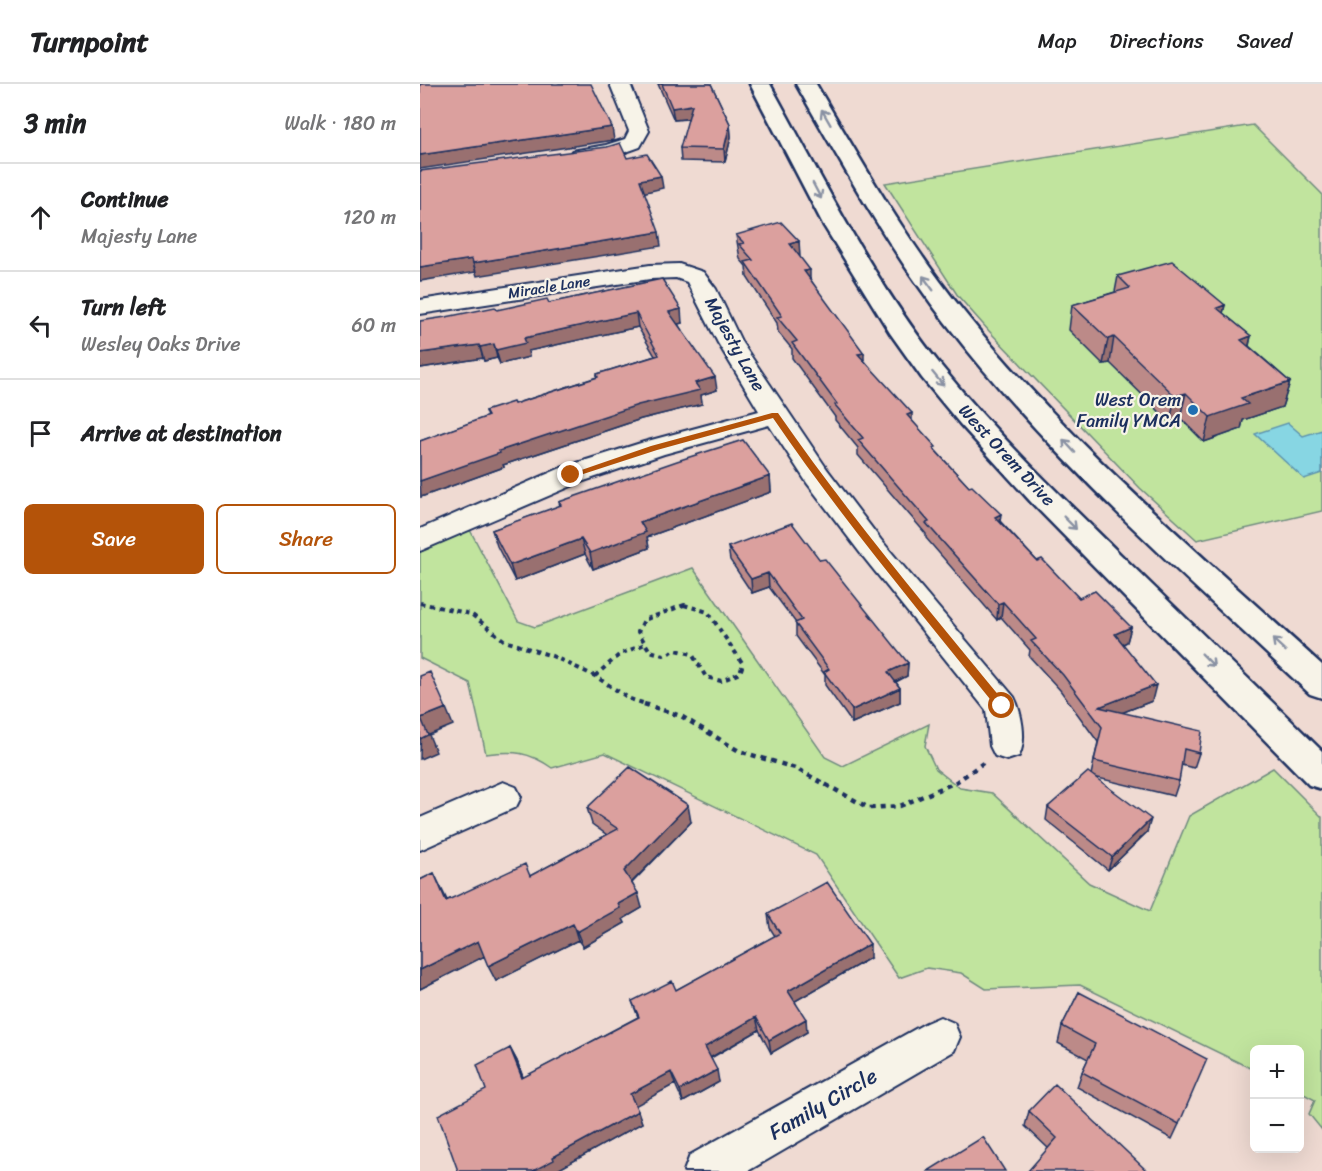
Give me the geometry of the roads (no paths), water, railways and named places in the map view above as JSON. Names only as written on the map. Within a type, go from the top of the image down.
[{"type":"main road","name":"West Orem Drive","points":[[760,84],[836,226],[929,326],[1009,382],[1089,467],[1322,685]]},
{"type":"main road","name":"West Orem Drive","points":[[806,84],[884,218],[970,418],[1042,495],[1322,774]]},
{"type":"street","points":[[561,157],[609,151],[633,142],[639,131],[620,84]]},
{"type":"street","name":"Miracle Lane","points":[[420,307],[650,272],[679,271]]},
{"type":"street","name":"Majesty Lane","points":[[679,271],[694,277],[704,289],[730,343],[817,476],[1002,706],[1007,746]]},
{"type":"street","points":[[420,541],[571,475],[654,448],[775,414]]},
{"type":"street","points":[[420,835],[503,797]]},
{"type":"street","name":"Family Circle","points":[[706,1171],[940,1037]]},
{"type":"water","points":[[1288,423],[1303,436],[1322,430],[1322,473],[1304,479],[1255,434]]},
{"type":"place","name":"West Orem Family YMCA","points":[[1193,410]]}]
